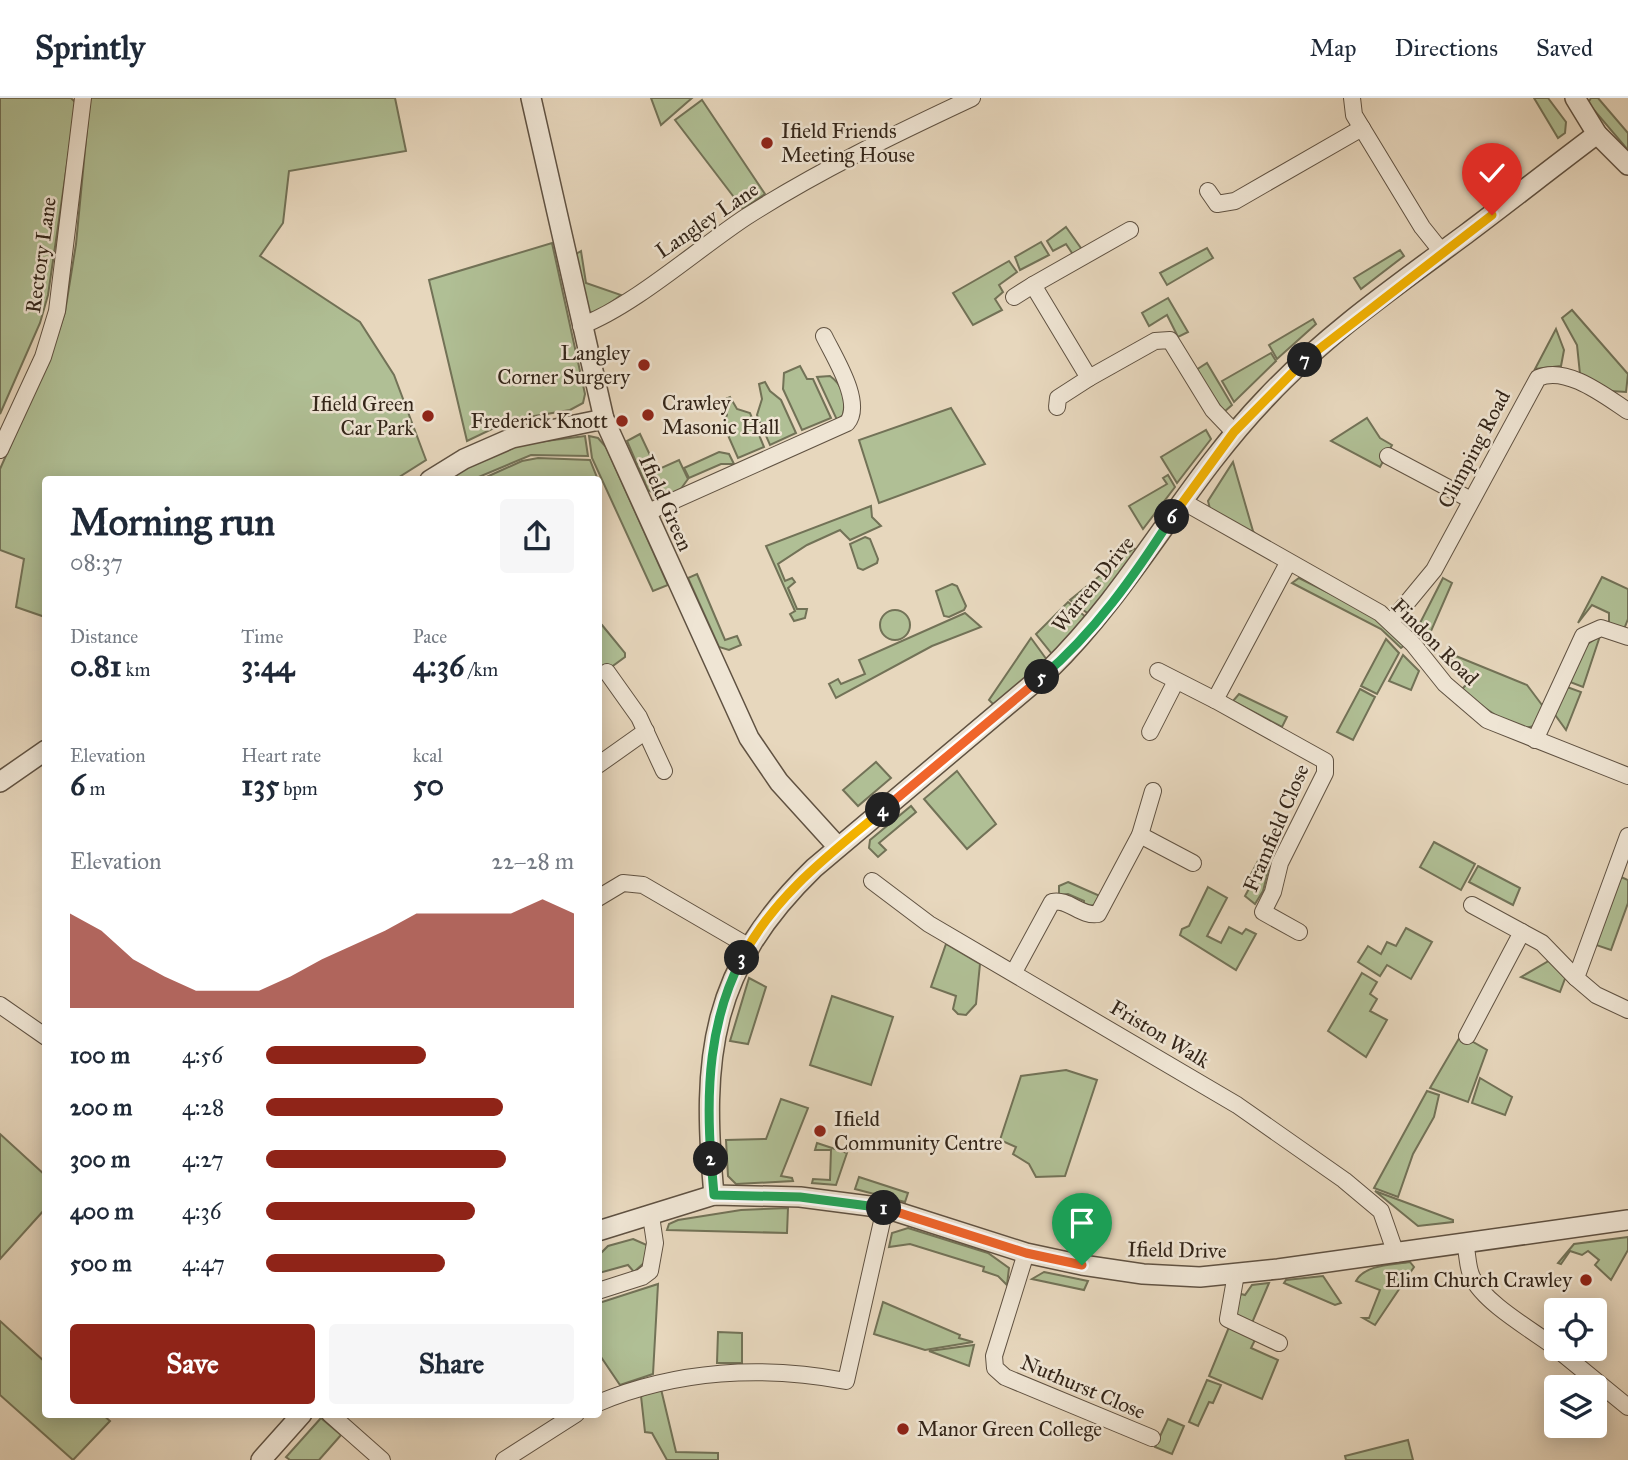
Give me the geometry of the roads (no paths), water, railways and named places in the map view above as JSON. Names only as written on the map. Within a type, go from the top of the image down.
[{"type":"street","name":"Rectory Lane","points":[[0,450],[43,357],[57,311],[83,98]]},
{"type":"street","name":"Ifield Green","points":[[531,98],[604,419],[749,738],[779,782],[838,847]]},
{"type":"street","name":"Langley Lane","points":[[582,326],[617,309],[786,191],[972,98]]},
{"type":"street","points":[[1352,98],[1351,108],[1362,128],[1422,227],[1441,252]]},
{"type":"street","points":[[1576,98],[1597,134],[1628,165]]},
{"type":"street","points":[[1208,191],[1217,204],[1236,201],[1362,128]]},
{"type":"street","name":"Warren Drive","points":[[714,1195],[708,1105],[710,1065],[728,989],[748,946],[778,904],[838,847],[1049,670],[1084,636],[1136,570],[1182,501],[1234,432],[1314,351],[1597,134]]},
{"type":"street","points":[[1014,297],[1130,230]]},
{"type":"street","points":[[1034,285],[1089,378]]},
{"type":"street","points":[[646,513],[846,423],[853,412],[853,401],[824,336]]},
{"type":"street","points":[[1057,407],[1058,398],[1089,378],[1155,341],[1170,340],[1213,410],[1234,432]]},
{"type":"street","name":"Climping Road","points":[[1391,622],[1427,581],[1538,379],[1552,374],[1568,376],[1627,409]]},
{"type":"street","points":[[436,476],[464,459],[512,438],[604,419]]},
{"type":"street","points":[[1388,456],[1471,500]]},
{"type":"street","name":"Findon Road","points":[[1182,501],[1391,622],[1471,709],[1505,729],[1628,776]]},
{"type":"street","points":[[1215,700],[1288,563]]},
{"type":"street","points":[[1535,740],[1583,636],[1591,629],[1601,628],[1628,637]]},
{"type":"street","name":"Framfield Close","points":[[1158,671],[1325,761],[1325,773],[1280,863],[1273,892],[1263,912],[1299,932]]},
{"type":"street","points":[[607,672],[646,731],[664,771]]},
{"type":"street","points":[[1150,732],[1176,681]]},
{"type":"street","points":[[602,762],[646,731]]},
{"type":"street","points":[[0,782],[42,753]]},
{"type":"street","points":[[1014,972],[1052,902],[1059,901],[1087,914],[1098,914],[1140,835],[1153,791]]},
{"type":"street","points":[[1140,835],[1193,863]]},
{"type":"street","points":[[1576,978],[1628,835]]},
{"type":"street","name":"Friston Walk","points":[[872,881],[912,913],[1225,1097],[1344,1180],[1381,1211],[1392,1234],[1396,1254]]},
{"type":"street","points":[[602,896],[623,883],[643,884],[748,946]]},
{"type":"street","points":[[1472,905],[1555,953],[1576,978],[1596,995],[1628,1010]]},
{"type":"street","points":[[1467,1036],[1521,932]]},
{"type":"street","points":[[0,1005],[42,1034]]},
{"type":"street","name":"Ifield Drive","points":[[602,1230],[714,1195],[800,1197],[885,1208],[1026,1253],[1143,1274],[1236,1274],[1628,1220]]},
{"type":"street","points":[[602,1401],[635,1388],[699,1375],[760,1373],[846,1381],[885,1208]]},
{"type":"street","points":[[602,1290],[642,1277],[650,1270],[655,1243],[651,1216]]},
{"type":"street","points":[[1465,1244],[1470,1273],[1475,1282],[1494,1302],[1544,1340]]},
{"type":"street","name":"Nuthurst Close","points":[[1026,1253],[994,1356],[995,1368],[1005,1377],[1152,1438]]},
{"type":"street","points":[[1236,1274],[1227,1319],[1279,1343]]},
{"type":"street","points":[[1571,1361],[1628,1407]]},
{"type":"street","points":[[261,1460],[298,1418]]},
{"type":"street","points":[[335,1418],[382,1460]]},
{"type":"street","points":[[504,1460],[570,1418]]},
{"type":"place","name":"Ifield Friends Meeting House","points":[[767,143]]},
{"type":"place","name":"Langley Corner Surgery","points":[[644,365]]},
{"type":"place","name":"Crawley Masonic Hall","points":[[648,415]]},
{"type":"place","name":"Ifield Green Car Park","points":[[428,416]]},
{"type":"place","name":"Frederick Knott","points":[[622,421]]},
{"type":"place","name":"Ifield Community Centre","points":[[820,1131]]},
{"type":"place","name":"Elim Church Crawley","points":[[1586,1280]]},
{"type":"place","name":"Manor Green College","points":[[903,1429]]}]
